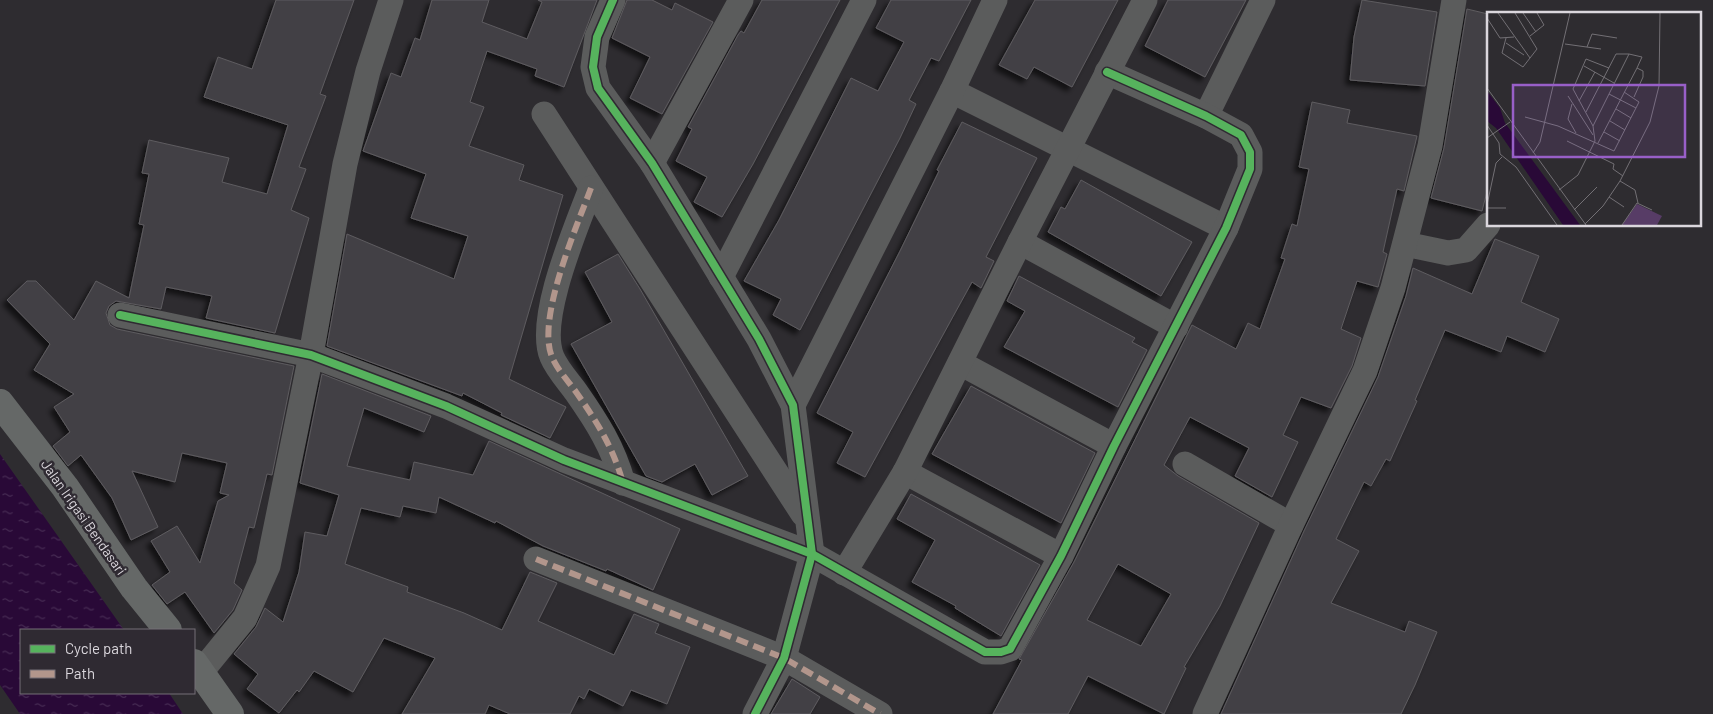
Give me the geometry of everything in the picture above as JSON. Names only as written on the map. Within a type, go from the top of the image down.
[{"type":"street","points":[[230,714],[197,667],[245,618],[268,566],[311,355],[346,164],[368,70],[391,0]]},
{"type":"street","points":[[613,0],[597,37],[593,67],[598,88],[652,163],[759,339],[793,405],[812,554],[784,658],[755,714]]},
{"type":"street","points":[[652,163],[741,0]]},
{"type":"street","points":[[721,277],[864,0]]},
{"type":"street","points":[[793,405],[952,91],[995,0]]},
{"type":"street","points":[[844,573],[905,472],[1067,149],[1145,0]]},
{"type":"street","points":[[1206,116],[1263,0]]},
{"type":"street","points":[[1205,714],[1291,525],[1365,371],[1393,288],[1430,146],[1454,0]]},
{"type":"street","points":[[120,315],[311,355],[446,406],[564,460],[812,554],[985,652],[1001,652],[1010,649],[1061,556],[1114,446],[1226,228],[1250,169],[1250,152],[1241,135],[1206,116],[1107,72]]},
{"type":"street","points":[[952,91],[1226,228]]},
{"type":"street","points":[[544,114],[807,520]]},
{"type":"street","points":[[591,188],[560,271],[548,339],[552,357],[606,437],[615,455],[623,483]]},
{"type":"street","points":[[1405,244],[1448,253],[1466,250],[1487,226]]},
{"type":"street","points":[[1020,242],[1176,327]]},
{"type":"street","points":[[960,363],[1114,446]]},
{"type":"street","name":"Jalan Irigasi Bendasari","points":[[0,403],[65,486],[134,588],[167,629]]},
{"type":"street","points":[[1186,464],[1291,525]]},
{"type":"street","points":[[905,472],[1061,556]]},
{"type":"street","points":[[536,559],[784,658],[880,714]]},
{"type":"water","points":[[0,454],[123,629],[20,629],[20,694],[170,694],[183,714],[20,714],[0,685]]},
{"type":"building","points":[[276,0],[354,0],[320,94],[326,96],[299,167],[306,169],[291,210],[309,218],[275,333],[206,318],[212,296],[166,287],[161,309],[116,301],[109,306],[106,313],[110,325],[117,329],[294,366],[272,475],[267,474],[254,528],[249,527],[234,583],[242,590],[233,610],[214,633],[185,592],[167,604],[152,585],[170,572],[151,541],[177,526],[200,563],[218,501],[229,495],[220,493],[227,463],[182,453],[175,482],[132,471],[158,527],[131,540],[112,498],[81,455],[68,466],[53,446],[70,432],[54,407],[74,394],[34,370],[50,344],[7,300],[27,281],[36,281],[74,320],[96,281],[129,298],[144,225],[139,224],[149,174],[142,173],[149,140],[229,158],[222,182],[267,194],[288,125],[204,97],[218,57],[252,69]]},
{"type":"building","points":[[432,0],[489,0],[482,22],[527,39],[542,2],[538,0],[597,0],[564,87],[535,76],[537,69],[487,51],[470,102],[484,107],[469,146],[524,165],[519,180],[563,195],[509,379],[566,407],[550,438],[501,415],[502,413],[463,393],[462,396],[327,346],[347,234],[454,279],[468,236],[411,218],[426,174],[363,151],[391,73],[401,77],[415,38],[420,40]]},
{"type":"building","points":[[627,0],[652,0],[672,10],[675,3],[713,22],[662,114],[630,98],[650,57],[612,38]]},
{"type":"building","points":[[762,0],[840,0],[753,164],[722,217],[694,202],[707,177],[676,161],[692,129],[688,127],[738,35],[741,31],[744,33]]},
{"type":"building","points":[[891,0],[971,0],[939,61],[931,58],[909,100],[916,104],[900,138],[800,330],[773,315],[781,299],[744,281],[779,220],[851,78],[878,91],[904,42],[876,28]]},
{"type":"building","points":[[1035,0],[1118,0],[1072,87],[1034,67],[1027,79],[999,65]]},
{"type":"building","points":[[1168,0],[1246,0],[1205,77],[1145,46]]},
{"type":"building","points":[[1362,0],[1437,12],[1425,86],[1350,80],[1354,37]]},
{"type":"building","points":[[1467,9],[1487,14],[1487,192],[1482,211],[1431,198],[1444,148]]},
{"type":"building","points":[[1312,102],[1350,110],[1347,123],[1417,136],[1404,191],[1397,189],[1383,252],[1387,254],[1378,287],[1357,281],[1341,329],[1361,338],[1352,366],[1331,408],[1301,397],[1283,435],[1298,442],[1272,497],[1235,476],[1249,448],[1190,417],[1164,465],[1178,476],[1259,523],[1220,606],[1184,667],[1186,668],[1164,714],[1088,676],[1068,714],[993,714],[1022,660],[1019,659],[1074,562],[1192,325],[1236,349],[1248,323],[1260,329],[1285,259],[1281,258],[1292,224],[1297,226],[1309,169],[1299,167]],"holes":[[[1118,564],[1171,594],[1141,646],[1087,620]]]},
{"type":"building","points":[[962,122],[1037,158],[986,257],[994,261],[981,288],[972,282],[865,477],[837,463],[853,432],[817,413],[900,251],[939,171],[937,170]]},
{"type":"building","points":[[1081,180],[1192,242],[1161,296],[1048,232],[1061,207],[1065,209]]},
{"type":"building","points":[[1495,239],[1539,256],[1521,302],[1559,319],[1545,352],[1507,336],[1501,352],[1445,330],[1415,400],[1417,401],[1390,461],[1386,459],[1371,486],[1364,482],[1336,539],[1359,551],[1331,603],[1405,632],[1409,621],[1437,632],[1401,714],[1221,714],[1304,531],[1378,377],[1406,296],[1413,268],[1472,294]]},
{"type":"building","points":[[618,254],[748,476],[712,495],[695,464],[662,482],[646,476],[571,344],[612,322],[585,272]]},
{"type":"building","points":[[1019,276],[1135,338],[1132,342],[1147,350],[1118,407],[1004,347],[1025,311],[1007,301]]},
{"type":"building","points":[[322,374],[431,416],[424,432],[364,408],[347,466],[410,480],[414,462],[473,475],[489,441],[680,529],[653,590],[607,569],[606,571],[543,546],[496,521],[495,523],[439,497],[436,513],[403,506],[400,517],[361,508],[345,564],[408,587],[407,592],[464,613],[502,630],[530,572],[557,583],[538,621],[614,655],[634,614],[659,624],[655,633],[690,647],[667,704],[631,690],[623,706],[589,689],[584,699],[579,696],[570,714],[510,714],[489,705],[485,714],[402,714],[435,658],[384,638],[353,692],[314,671],[299,692],[297,690],[279,713],[247,689],[258,674],[234,654],[256,627],[265,608],[283,622],[299,572],[305,532],[327,536],[339,495],[300,483]]},
{"type":"building","points":[[971,386],[1095,453],[1061,523],[932,454]]},
{"type":"building","points":[[911,494],[1040,565],[1001,636],[955,608],[956,606],[912,582],[935,540],[897,519]]},
{"type":"building","points":[[792,679],[820,697],[810,714],[771,714]]},
{"type":"marked path","points":[[591,188],[560,272],[549,320],[549,340],[552,357],[557,366],[604,435],[623,483]]},
{"type":"marked path","points":[[536,559],[784,658],[880,714]]},
{"type":"cycle path","points":[[613,0],[597,37],[593,67],[598,88],[652,163],[759,339],[793,405],[812,554],[784,658],[755,714]]},
{"type":"cycle path","points":[[120,315],[311,355],[446,406],[564,460],[812,554],[985,652],[1001,652],[1010,649],[1061,556],[1114,446],[1226,228],[1250,169],[1250,152],[1241,135],[1206,116],[1107,72]]}]
